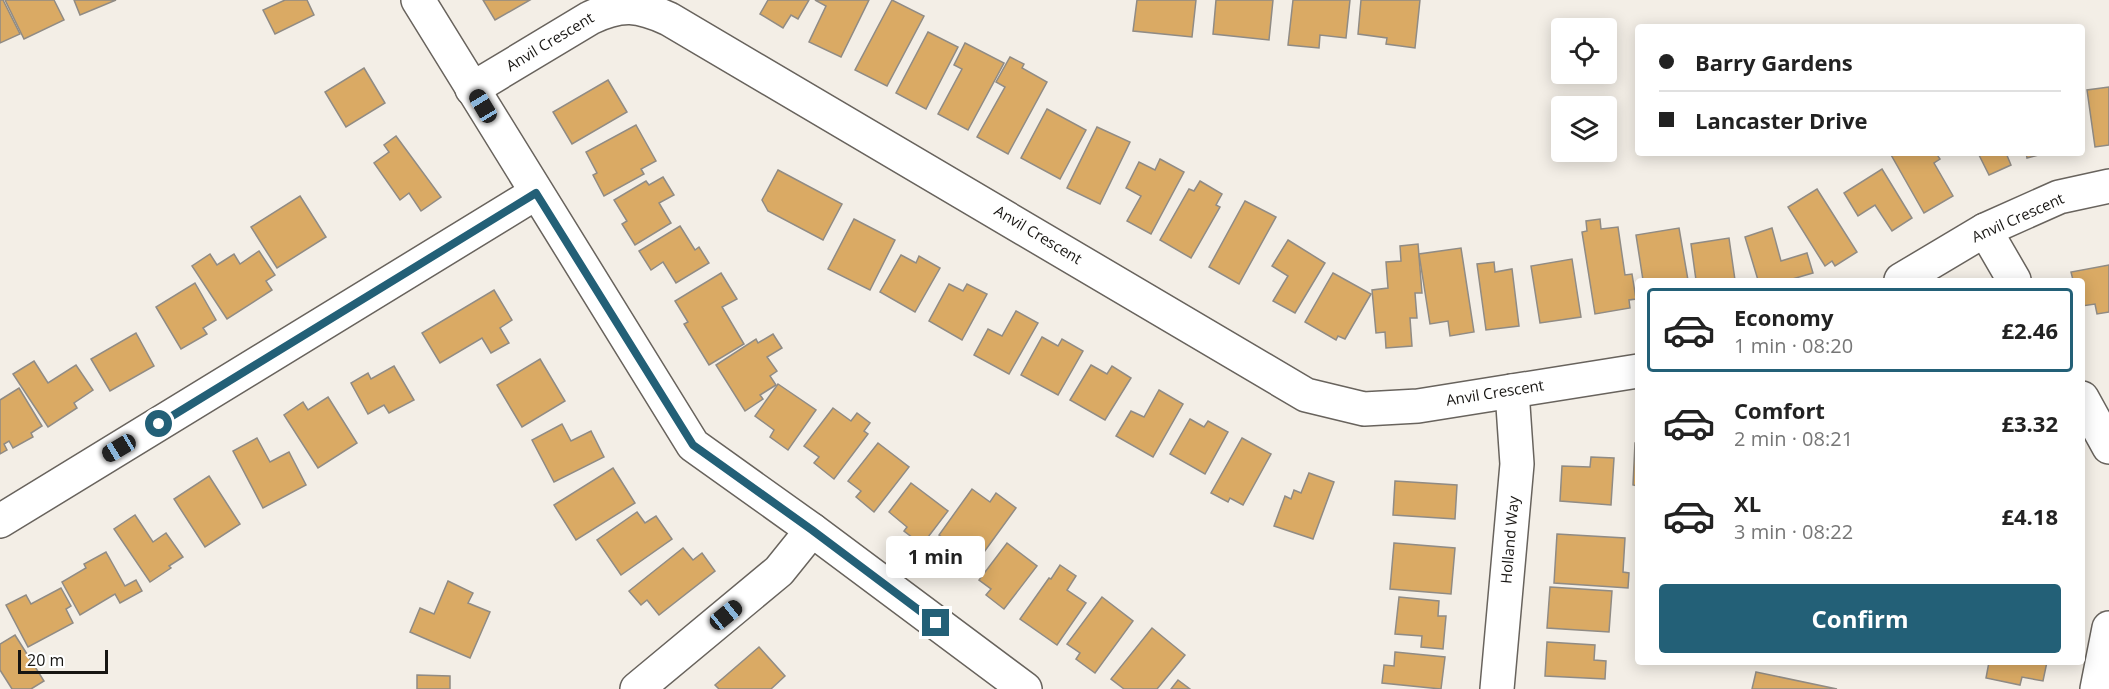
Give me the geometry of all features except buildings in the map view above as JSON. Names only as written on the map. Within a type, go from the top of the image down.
[{"type":"street","points":[[418,0],[693,445],[812,530],[1025,689]]},
{"type":"street","name":"Anvil Crescent","points":[[472,89],[608,9],[629,6],[650,10],[1306,394],[1364,409],[1418,406],[1635,371]]},
{"type":"street","name":"Anvil Crescent","points":[[1904,278],[1985,230],[2059,197],[2109,186]]},
{"type":"street","points":[[0,521],[536,193]]},
{"type":"street","points":[[1985,230],[2013,278]]},
{"type":"street","name":"Holland Way","points":[[1497,689],[1517,464],[1512,391]]},
{"type":"street","points":[[2085,403],[2109,447]]},
{"type":"street","points":[[637,689],[779,571],[812,530]]},
{"type":"street","points":[[2097,689],[2109,628]]},
{"type":"route","points":[[159,424],[536,193],[693,445],[936,623]]}]
